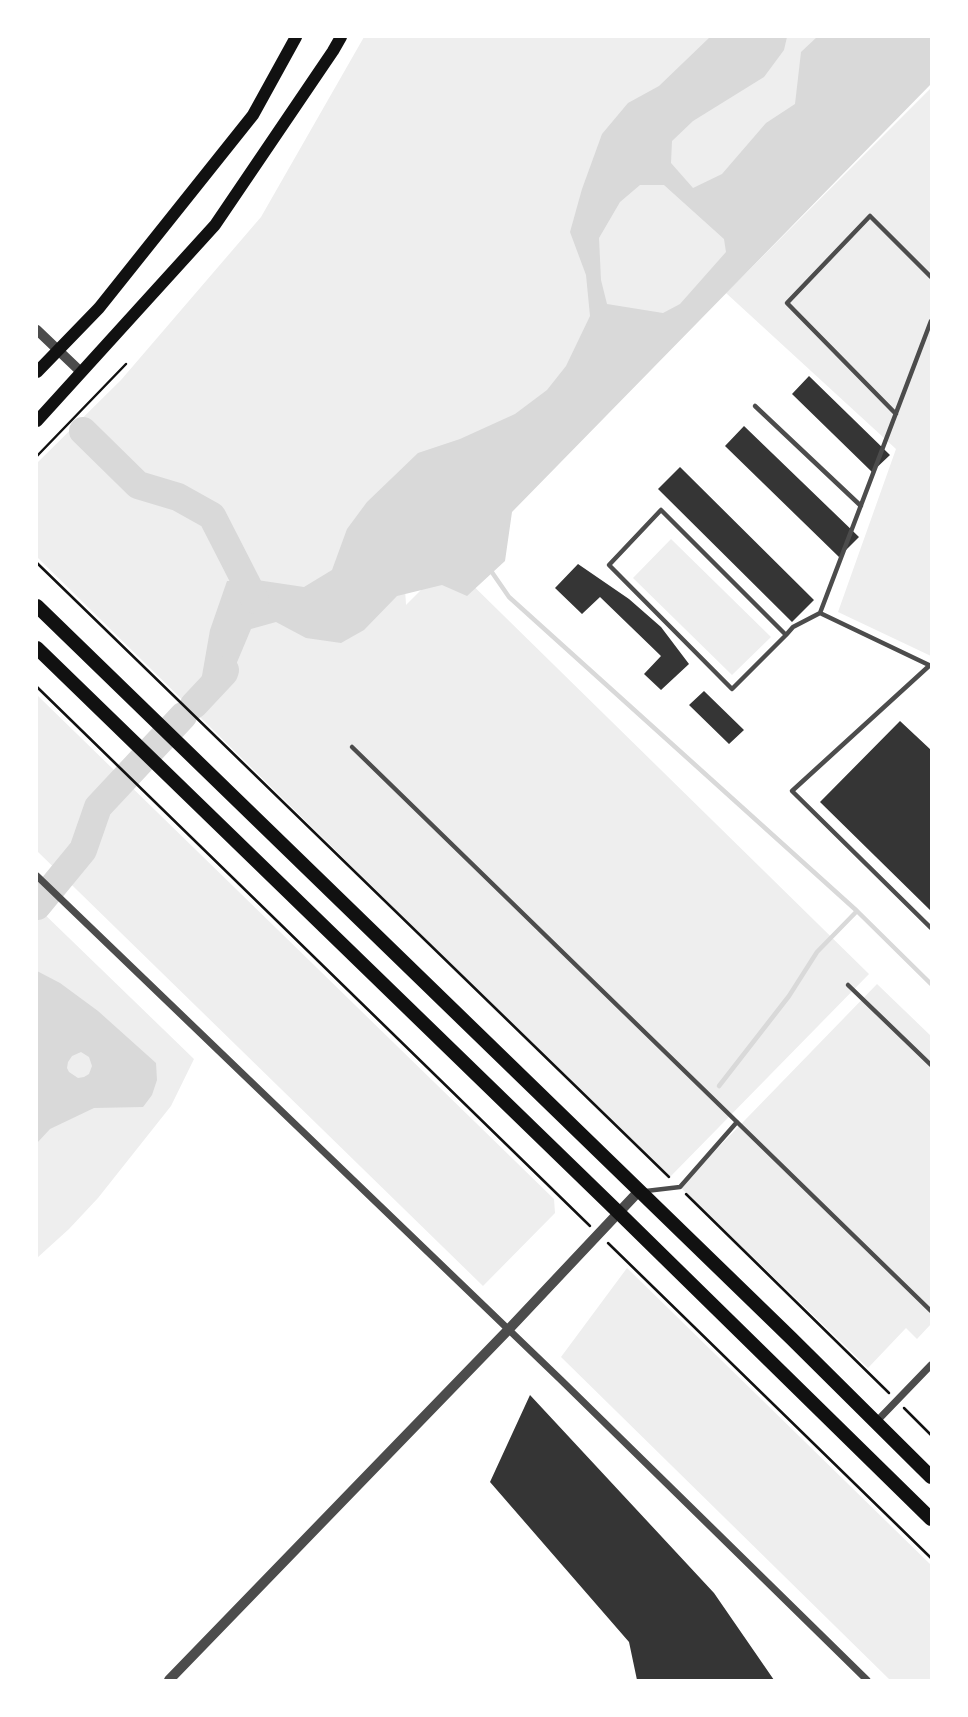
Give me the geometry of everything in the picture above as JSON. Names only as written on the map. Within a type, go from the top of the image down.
[{"type":"main road","points":[[37,372],[99,308],[253,115],[296,37]]},
{"type":"main road","points":[[37,421],[215,225],[341,37]]},
{"type":"main road","points":[[37,606],[931,1477]]},
{"type":"main road","points":[[37,648],[931,1519]]},
{"type":"street","points":[[37,330],[81,372]]},
{"type":"street","points":[[37,876],[509,1329],[867,1680]]},
{"type":"street","points":[[169,1680],[639,1191]]},
{"type":"street","points":[[876,1423],[931,1365]]},
{"type":"lane","points":[[896,414],[788,303],[870,216],[931,276]]},
{"type":"lane","points":[[786,635],[661,510],[609,565],[732,690],[793,628],[820,613],[931,321]]},
{"type":"lane","points":[[755,406],[861,506]]},
{"type":"lane","points":[[820,613],[931,665],[792,791],[931,928]]},
{"type":"lane","points":[[352,747],[931,1311]]},
{"type":"lane","points":[[848,985],[931,1065]]},
{"type":"lane","points":[[639,1191],[680,1187],[737,1122]]},
{"type":"path","points":[[37,457],[126,363]]},
{"type":"path","points":[[37,563],[931,1434]]},
{"type":"path","points":[[37,687],[931,1558]]},
{"type":"shaded area","points":[[364,37],[931,37],[714,279],[402,538],[406,605],[449,562],[869,974],[669,1178],[37,557],[37,463],[121,380],[261,217]]},
{"type":"shaded area","points":[[710,37],[787,37],[784,50],[764,77],[693,121],[672,141],[671,163],[693,188],[722,174],[766,123],[795,104],[801,52],[817,37],[931,37],[931,84],[512,512],[505,561],[467,596],[442,585],[397,596],[364,630],[341,643],[306,638],[276,622],[251,629],[230,679],[203,706],[200,687],[210,630],[227,581],[257,580],[304,587],[332,570],[347,529],[367,502],[418,453],[460,439],[515,414],[547,390],[566,366],[590,316],[586,275],[570,232],[582,189],[602,134],[628,103],[659,86]],"holes":[[[640,185],[664,185],[724,239],[726,252],[680,304],[663,313],[607,304],[601,280],[599,238],[620,202]]]},
{"type":"shaded area","points":[[931,88],[931,656],[838,612],[896,449],[726,293]]},
{"type":"shaded area","points":[[671,539],[771,637],[732,675],[633,578]]},
{"type":"shaded area","points":[[37,695],[554,1199],[555,1213],[483,1286],[37,851]]},
{"type":"shaded area","points":[[37,907],[194,1059],[171,1106],[98,1198],[37,1258]]},
{"type":"shaded area","points":[[37,971],[60,983],[98,1011],[156,1063],[157,1080],[152,1095],[143,1107],[94,1108],[50,1129],[37,1143]],"holes":[[[81,1052],[89,1057],[92,1066],[89,1074],[78,1078],[69,1072],[68,1062],[72,1056]]]},
{"type":"shaded area","points":[[877,984],[931,1036],[931,1324],[917,1339],[906,1328],[868,1368],[680,1187]]},
{"type":"shaded area","points":[[627,1268],[931,1565],[931,1680],[890,1680],[561,1357]]},
{"type":"building","points":[[809,376],[890,455],[872,472],[792,394]]},
{"type":"building","points":[[744,426],[859,537],[839,557],[725,446]]},
{"type":"building","points":[[680,467],[814,600],[792,622],[658,489]]},
{"type":"building","points":[[578,564],[629,599],[661,627],[689,664],[661,690],[644,674],[661,656],[600,597],[582,614],[555,588]]},
{"type":"building","points":[[704,691],[744,730],[729,744],[689,705]]},
{"type":"building","points":[[900,721],[931,750],[931,911],[820,802]]},
{"type":"building","points":[[530,1395],[714,1593],[774,1680],[637,1680],[629,1642],[490,1482]]},
{"type":"waterway","points":[[83,431],[138,485],[178,497],[212,516],[255,600]]},
{"type":"waterway","points":[[489,568],[509,597],[857,911],[931,984]]},
{"type":"waterway","points":[[194,705],[225,670]]},
{"type":"waterway","points":[[37,906],[83,850],[98,807],[183,716]]},
{"type":"waterway","points":[[719,1086],[789,996],[817,952],[857,911]]}]
